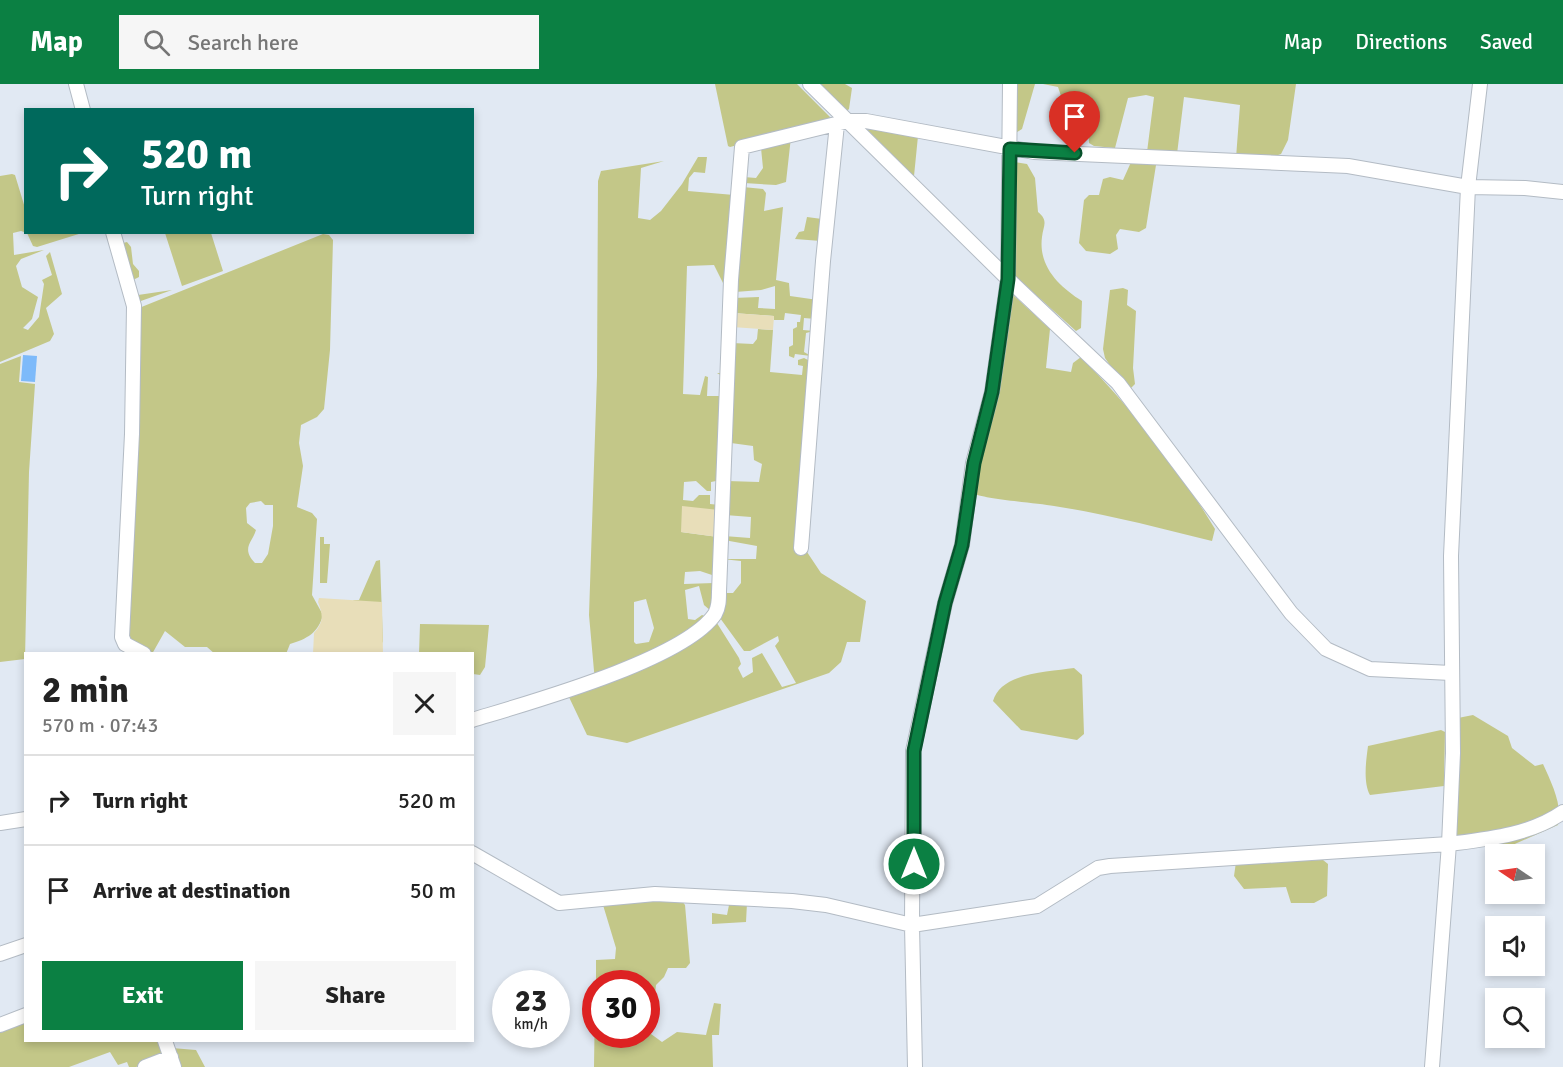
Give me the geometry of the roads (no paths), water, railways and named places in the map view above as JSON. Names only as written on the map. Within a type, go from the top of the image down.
[{"type":"street","points":[[76,84],[82,108]]},
{"type":"street","points":[[810,84],[842,123],[1118,382],[1291,614],[1326,649],[1370,669],[1451,672]]},
{"type":"street","points":[[915,1067],[912,925],[914,751],[945,603],[962,545],[974,463],[992,392],[1008,279],[1010,84]]},
{"type":"street","points":[[1432,1067],[1449,844],[1453,753],[1451,556],[1468,187],[1480,84]]},
{"type":"street","points":[[474,719],[558,694],[668,651],[691,637],[716,612],[719,605],[731,280],[742,147],[842,123],[866,121],[1010,149],[1348,166],[1468,187],[1525,188],[1563,192]]},
{"type":"street","points":[[801,549],[823,261],[842,123]]},
{"type":"street","points":[[114,234],[134,306],[132,434],[122,637],[125,644],[140,652]]},
{"type":"street","points":[[474,854],[559,903],[646,894],[792,900],[826,905],[912,925],[962,920],[1037,906],[1056,897],[1098,868],[1449,844],[1502,837],[1533,827],[1563,812]]},
{"type":"street","points":[[0,823],[24,819]]},
{"type":"street","points":[[0,954],[24,946]]},
{"type":"street","points":[[0,1025],[24,1016]]},
{"type":"street","points":[[145,1067],[172,1062],[165,1042]]},
{"type":"water","points":[[23,355],[37,356],[35,382],[21,381]]}]
